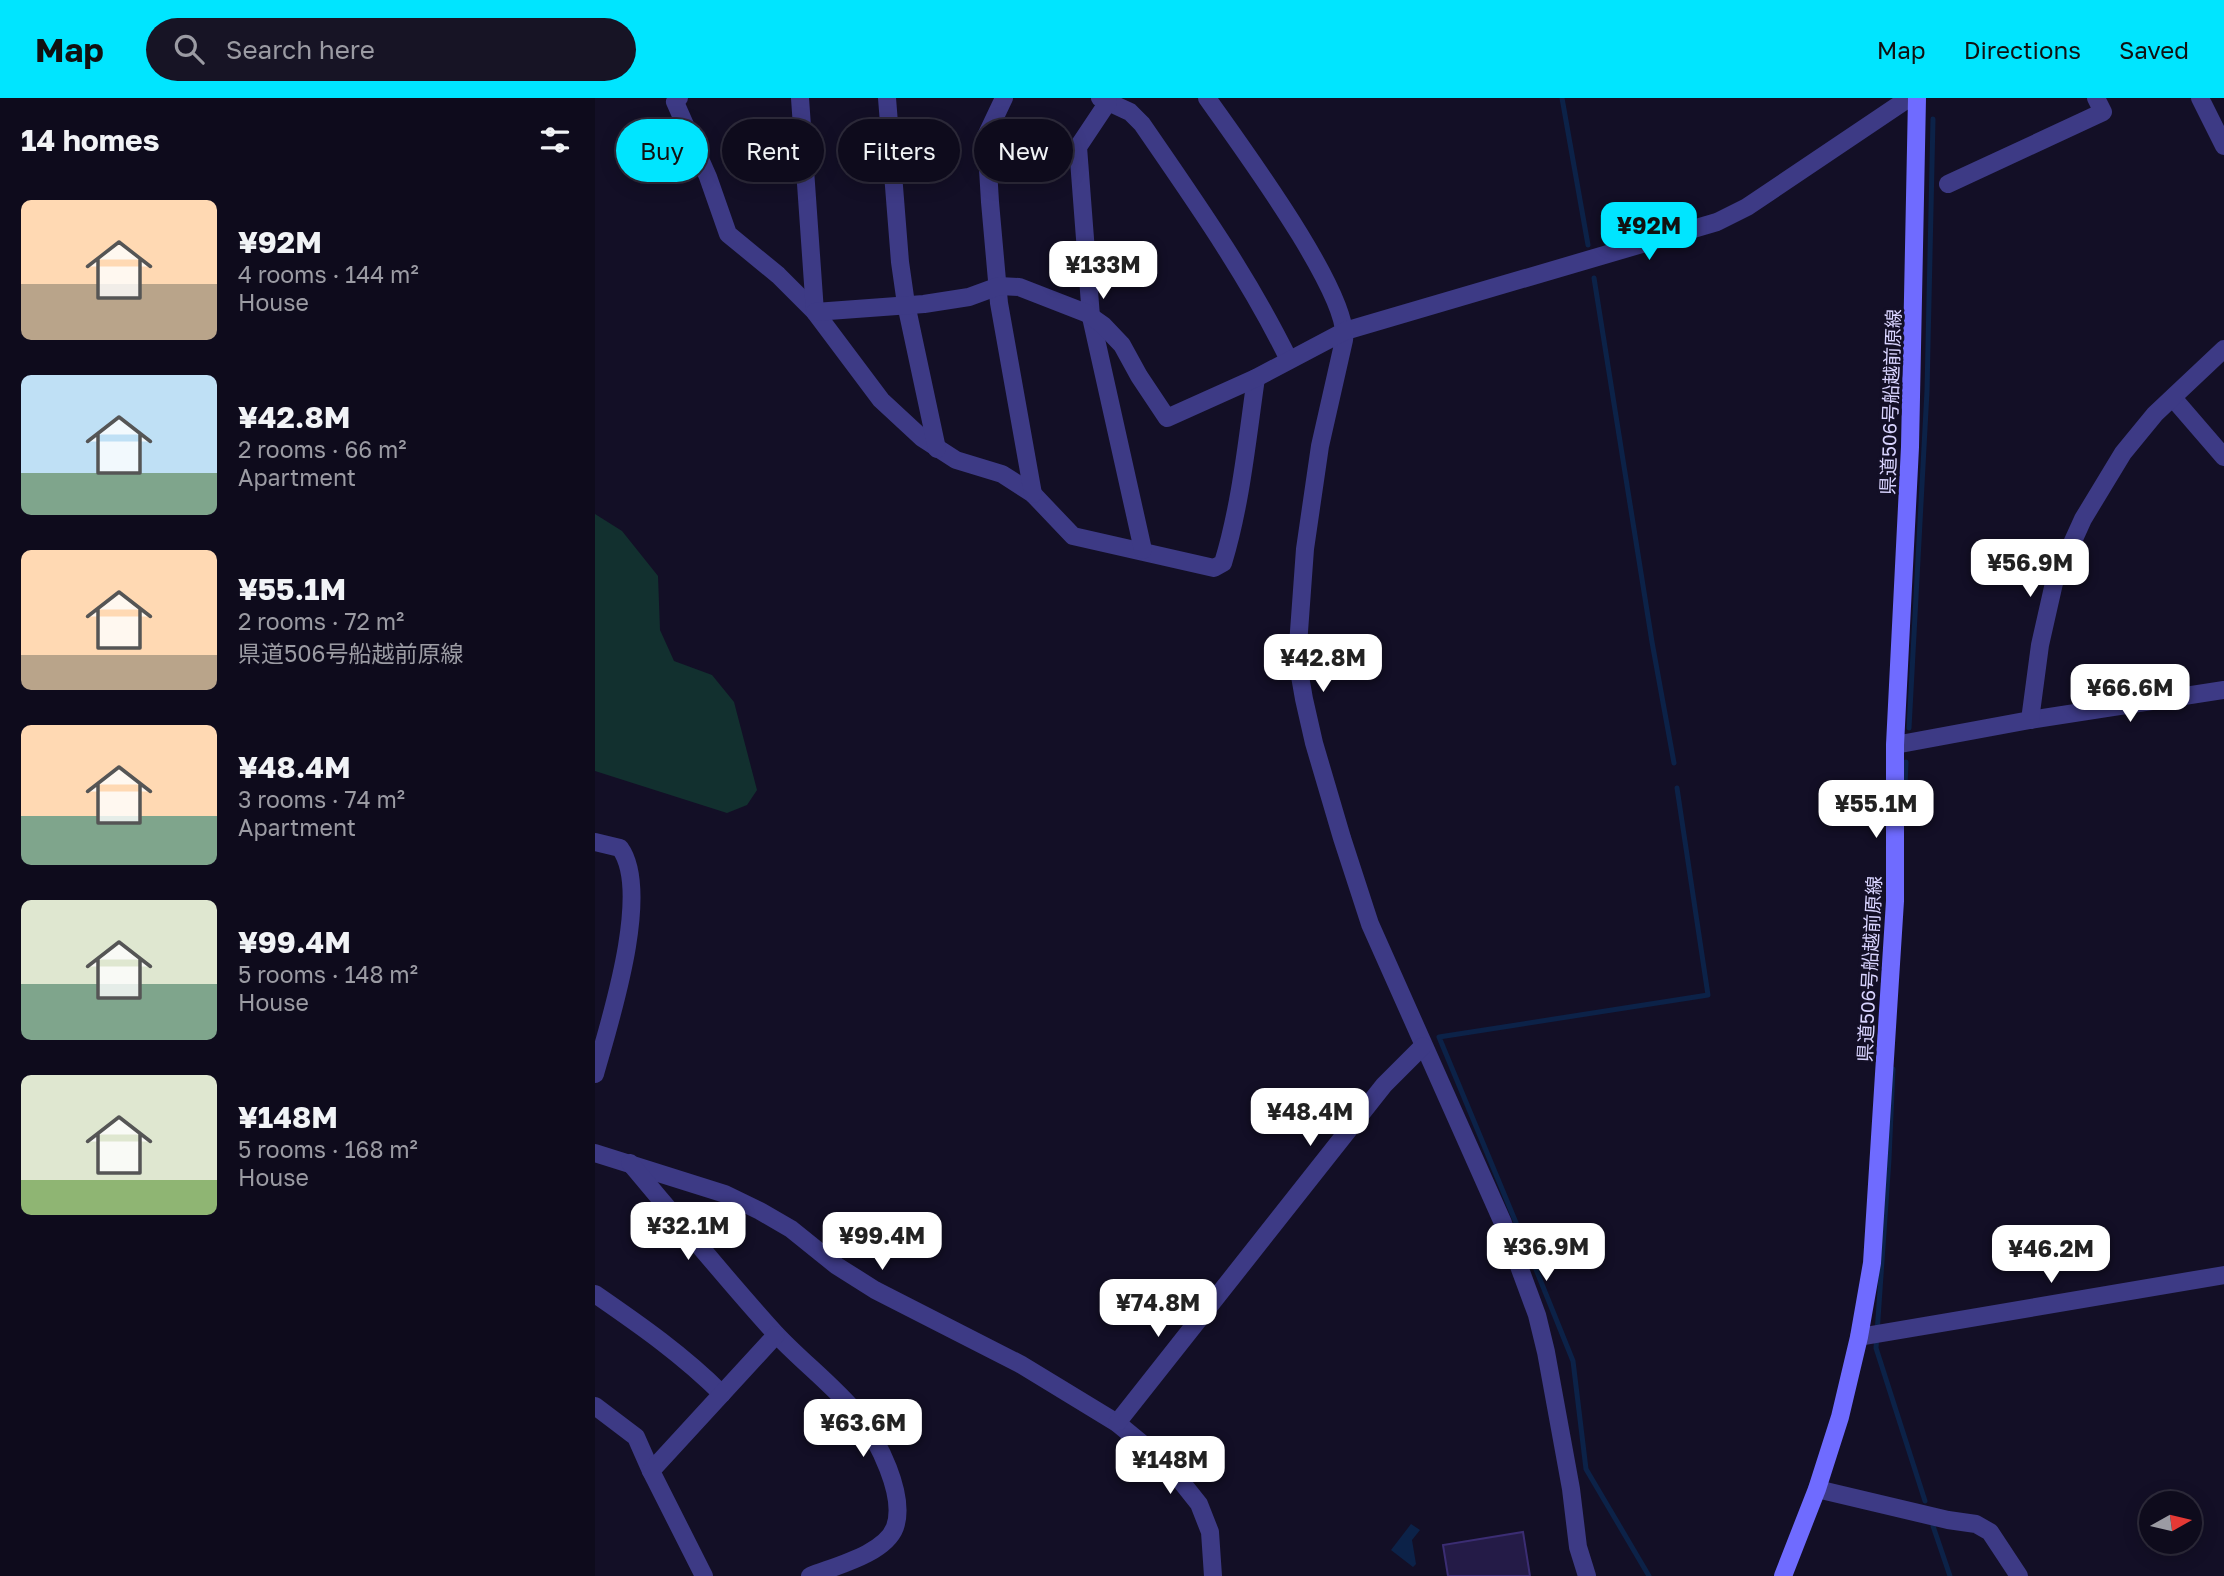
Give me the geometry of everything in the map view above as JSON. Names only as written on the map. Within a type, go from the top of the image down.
[{"type":"main road","name":"県道506号船越前原線","points":[[1783,1576],[1817,1489],[1840,1417],[1859,1336],[1871,1263],[1895,901],[1895,745],[1910,447],[1917,98]]},
{"type":"street","points":[[679,98],[675,102],[708,177],[728,234],[778,275],[815,312],[881,400],[937,449],[955,460],[1002,474],[1033,495],[1073,536],[1214,568],[1223,564],[1241,482],[1256,378]]},
{"type":"street","points":[[800,98],[815,312]]},
{"type":"street","points":[[887,98],[900,262],[906,304],[937,449]]},
{"type":"street","points":[[1004,98],[986,136],[999,303],[1033,495]]},
{"type":"street","points":[[1207,98],[1285,209],[1332,292],[1345,331],[1320,446],[1311,506],[1297,659],[1314,743],[1370,924],[1503,1223],[1537,1315],[1571,1489],[1579,1547],[1587,1576]]},
{"type":"street","points":[[815,312],[969,298],[999,286],[1019,287],[1043,295],[1103,325],[1122,345],[1167,418],[1256,378],[1345,331],[1717,222],[1747,207],[1909,98]]},
{"type":"street","points":[[1948,184],[2103,112],[2096,98]]},
{"type":"street","points":[[2200,98],[2224,146]]},
{"type":"street","points":[[1143,550],[1091,317],[1078,147],[1116,102],[1142,124],[1224,243],[1264,309],[1290,360]]},
{"type":"street","points":[[2030,720],[2040,645],[2054,583],[2083,519],[2123,453],[2155,414],[2224,349]]},
{"type":"street","points":[[2173,398],[2224,457]]},
{"type":"street","points":[[1895,745],[2030,720],[2224,690]]},
{"type":"street","points":[[595,842],[620,848],[629,867],[632,883],[627,940],[620,977],[595,1074]]},
{"type":"street","points":[[1117,1423],[1384,1085],[1423,1046]]},
{"type":"street","points":[[595,1153],[725,1194],[760,1211],[791,1229],[837,1266],[875,1290],[1008,1357],[1117,1423],[1168,1465],[1199,1504],[1210,1532],[1213,1576]]},
{"type":"street","points":[[630,1163],[776,1335],[858,1415],[880,1449],[893,1484],[898,1513],[894,1530],[880,1548],[810,1576]]},
{"type":"street","points":[[1859,1336],[2224,1275]]},
{"type":"street","points":[[595,1294],[683,1357],[722,1394]]},
{"type":"street","points":[[651,1471],[776,1335]]},
{"type":"street","points":[[595,1406],[636,1437],[704,1576]]},
{"type":"street","points":[[1817,1489],[1948,1520],[1976,1524],[1990,1532],[2019,1576]]},
{"type":"green space","points":[[595,514],[622,531],[658,576],[660,630],[674,661],[712,675],[734,702],[757,790],[747,805],[727,813],[595,771]]},
{"type":"water","points":[[1411,1524],[1420,1530],[1412,1540],[1416,1564],[1413,1567],[1391,1550]]},
{"type":"building","points":[[1523,1532],[1530,1576],[1448,1576],[1443,1545]]},
{"type":"waterway","points":[[1562,98],[1588,245]]},
{"type":"waterway","points":[[1909,728],[1927,391],[1933,119]]},
{"type":"waterway","points":[[1594,278],[1674,763]]},
{"type":"waterway","points":[[1904,811],[1906,762]]},
{"type":"waterway","points":[[1524,1242],[1439,1037],[1708,995],[1677,788]]},
{"type":"waterway","points":[[1893,1069],[1876,1348],[1925,1501]]},
{"type":"waterway","points":[[1533,1262],[1573,1361],[1586,1469],[1649,1576]]},
{"type":"waterway","points":[[1933,1526],[1950,1576]]}]
